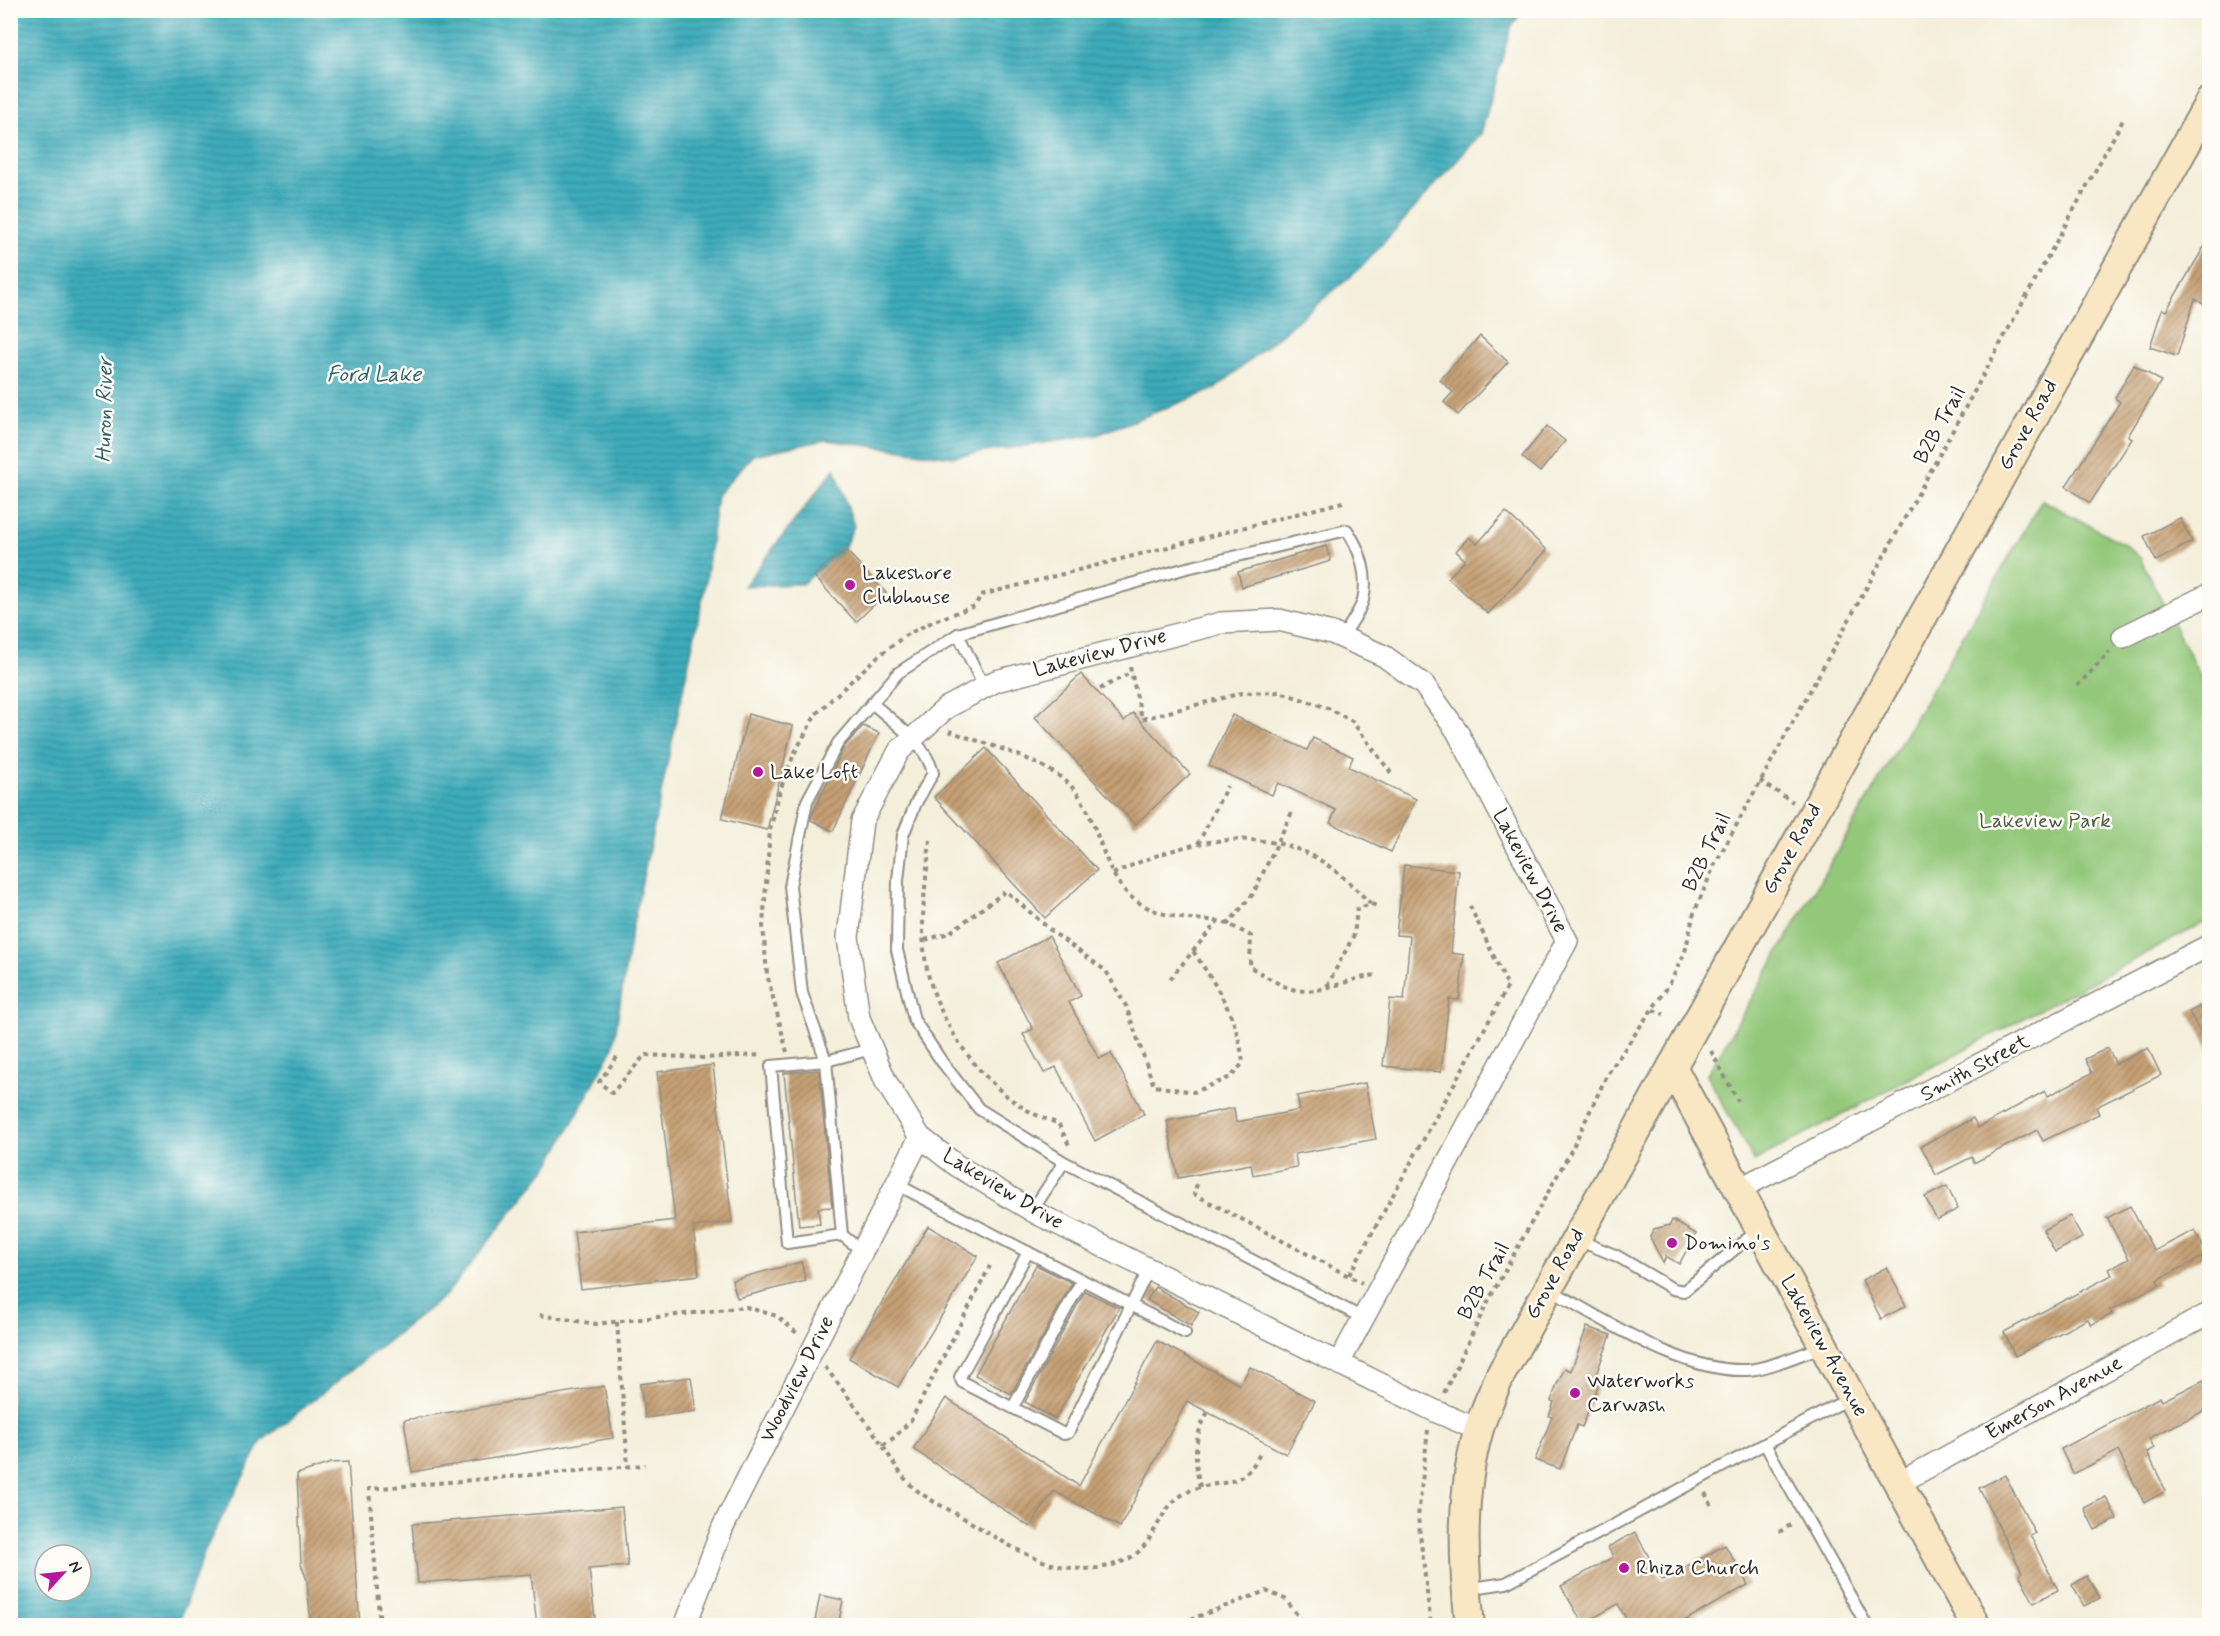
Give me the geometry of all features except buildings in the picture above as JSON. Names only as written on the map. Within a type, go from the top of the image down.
[{"type":"main road","name":"Grove Road","points":[[1470,1626],[1464,1535],[1467,1491],[1479,1430],[1500,1374],[2210,101]]},
{"type":"main road","name":"Lakeview Avenue","points":[[1672,1067],[1976,1626]]},
{"type":"street","points":[[2123,637],[2210,594]]},
{"type":"street","name":"Lakeview Drive","points":[[1279,620],[1342,638],[1384,656],[1424,686],[1457,731],[1567,940],[1339,1363],[1032,1211],[956,1165],[920,1137],[886,1082],[859,1018],[848,937],[862,821],[899,752],[946,708],[996,681],[1221,623],[1279,620]]},
{"type":"street","name":"Smith Street","points":[[1739,1189],[2210,945]]},
{"type":"street","name":"Woodview Drive","points":[[685,1626],[723,1527],[920,1137]]},
{"type":"street","name":"Emerson Avenue","points":[[1899,1484],[2210,1313]]},
{"type":"street","points":[[1339,1363],[1435,1411],[1479,1430]]},
{"type":"lane","points":[[862,1251],[842,1235],[826,1061],[802,993],[790,886],[807,801],[838,743],[898,673],[958,634],[1183,569],[1347,530],[1356,544],[1364,574],[1363,600],[1342,638]]},
{"type":"lane","points":[[958,634],[984,687]]},
{"type":"lane","points":[[872,703],[913,739],[930,761],[933,773],[916,803],[903,835],[898,880],[897,950],[914,1020],[942,1062],[979,1109],[1066,1163],[1363,1318]]},
{"type":"lane","points":[[842,1235],[788,1243],[771,1066],[826,1061],[873,1049]]},
{"type":"lane","points":[[1032,1211],[1066,1163]]},
{"type":"lane","points":[[896,1184],[1185,1333]]},
{"type":"lane","points":[[1575,1239],[1617,1256],[1673,1289],[1684,1292],[1760,1228]]},
{"type":"lane","points":[[1028,1252],[960,1377],[962,1382],[1068,1433],[1149,1269]]},
{"type":"lane","points":[[1013,1407],[1082,1280]]},
{"type":"lane","points":[[1547,1289],[1668,1352],[1713,1367],[1749,1370],[1824,1346]]},
{"type":"lane","points":[[1466,1589],[1506,1584],[1852,1397]]},
{"type":"lane","points":[[1765,1444],[1867,1626]]},
{"type":"path","name":"B2B Trail","points":[[1431,1626],[1418,1517],[1424,1456],[1430,1422],[1435,1411],[1485,1306],[1573,1147],[1608,1073],[1670,985],[1685,952],[1694,914],[1714,866],[2122,120]]},
{"type":"path","points":[[2078,686],[2123,637]]},
{"type":"path","points":[[1128,660],[1142,718],[1242,693],[1280,692],[1328,708],[1352,721],[1391,773]]},
{"type":"path","points":[[1100,689],[1132,672]]},
{"type":"path","points":[[929,724],[1035,764],[1069,784],[1083,802],[1113,874],[1130,896],[1149,908],[1189,919],[1218,921],[1251,936],[1250,967],[1292,989],[1308,991],[1349,979],[1379,975]]},
{"type":"path","points":[[1760,781],[1784,796]]},
{"type":"path","points":[[1197,844],[1227,786]]},
{"type":"path","points":[[1227,925],[1253,894],[1293,810]]},
{"type":"path","points":[[930,840],[923,909],[926,964],[937,1001],[959,1041],[977,1066],[1010,1100],[1058,1123],[1073,1154],[1066,1163]]},
{"type":"path","points":[[1113,874],[1149,856],[1197,844],[1233,840],[1275,845],[1298,849],[1334,870],[1371,904],[1378,906]]},
{"type":"path","points":[[925,940],[949,933],[1006,891],[1054,933],[1106,971],[1126,1006],[1154,1086],[1194,1092],[1231,1077],[1243,1063],[1241,1042],[1224,996],[1193,951]]},
{"type":"path","points":[[1327,987],[1354,935],[1357,909],[1368,907],[1371,904]]},
{"type":"path","points":[[1349,1275],[1508,986],[1469,904]]},
{"type":"path","points":[[1170,979],[1218,921]]},
{"type":"path","points":[[1653,1010],[1664,1014]]},
{"type":"path","points":[[1711,1051],[1738,1101]]},
{"type":"path","points":[[1197,1184],[1194,1194],[1365,1285]]},
{"type":"path","points":[[883,1445],[896,1437],[911,1420],[990,1266]]},
{"type":"path","points":[[540,1315],[596,1324],[746,1307],[777,1316],[798,1334]]},
{"type":"path","points":[[617,1322],[628,1467]]},
{"type":"path","points":[[820,1362],[913,1487],[1017,1552],[1048,1565],[1092,1568],[1129,1558],[1142,1549],[1170,1507],[1180,1497],[1200,1487],[1243,1477],[1255,1466],[1261,1451]]},
{"type":"path","points":[[1200,1487],[1195,1467],[1196,1447],[1199,1428],[1208,1412]]},
{"type":"path","points":[[380,1626],[369,1489],[645,1465]]},
{"type":"path","points":[[1173,1626],[1266,1591],[1285,1599],[1306,1626]]},
{"type":"green space","name":"Lakeview Park","points":[[2042,500],[2126,545],[2140,558],[2209,694],[2209,920],[1754,1161],[1707,1075]]},
{"type":"water","name":"Ford Lake","points":[[11,10],[1523,11],[1511,27],[1481,134],[1361,268],[1215,389],[1097,435],[952,457],[826,440],[753,455],[717,495],[706,582],[631,934],[613,1048],[550,1164],[446,1295],[262,1441],[206,1548],[178,1625],[11,1625]]},
{"type":"water","points":[[835,468],[854,526],[844,548],[802,584],[744,586]]},
{"type":"place","name":"Lakeshore Clubhouse","points":[[850,585]]},
{"type":"place","name":"Lake Loft","points":[[758,772]]},
{"type":"place","name":"Domino's","points":[[1672,1243]]},
{"type":"place","name":"Waterworks Carwash","points":[[1575,1393]]},
{"type":"place","name":"Rhiza Church","points":[[1624,1568]]},
{"type":"water label","name":"Huron River","points":[[105,410]]}]
